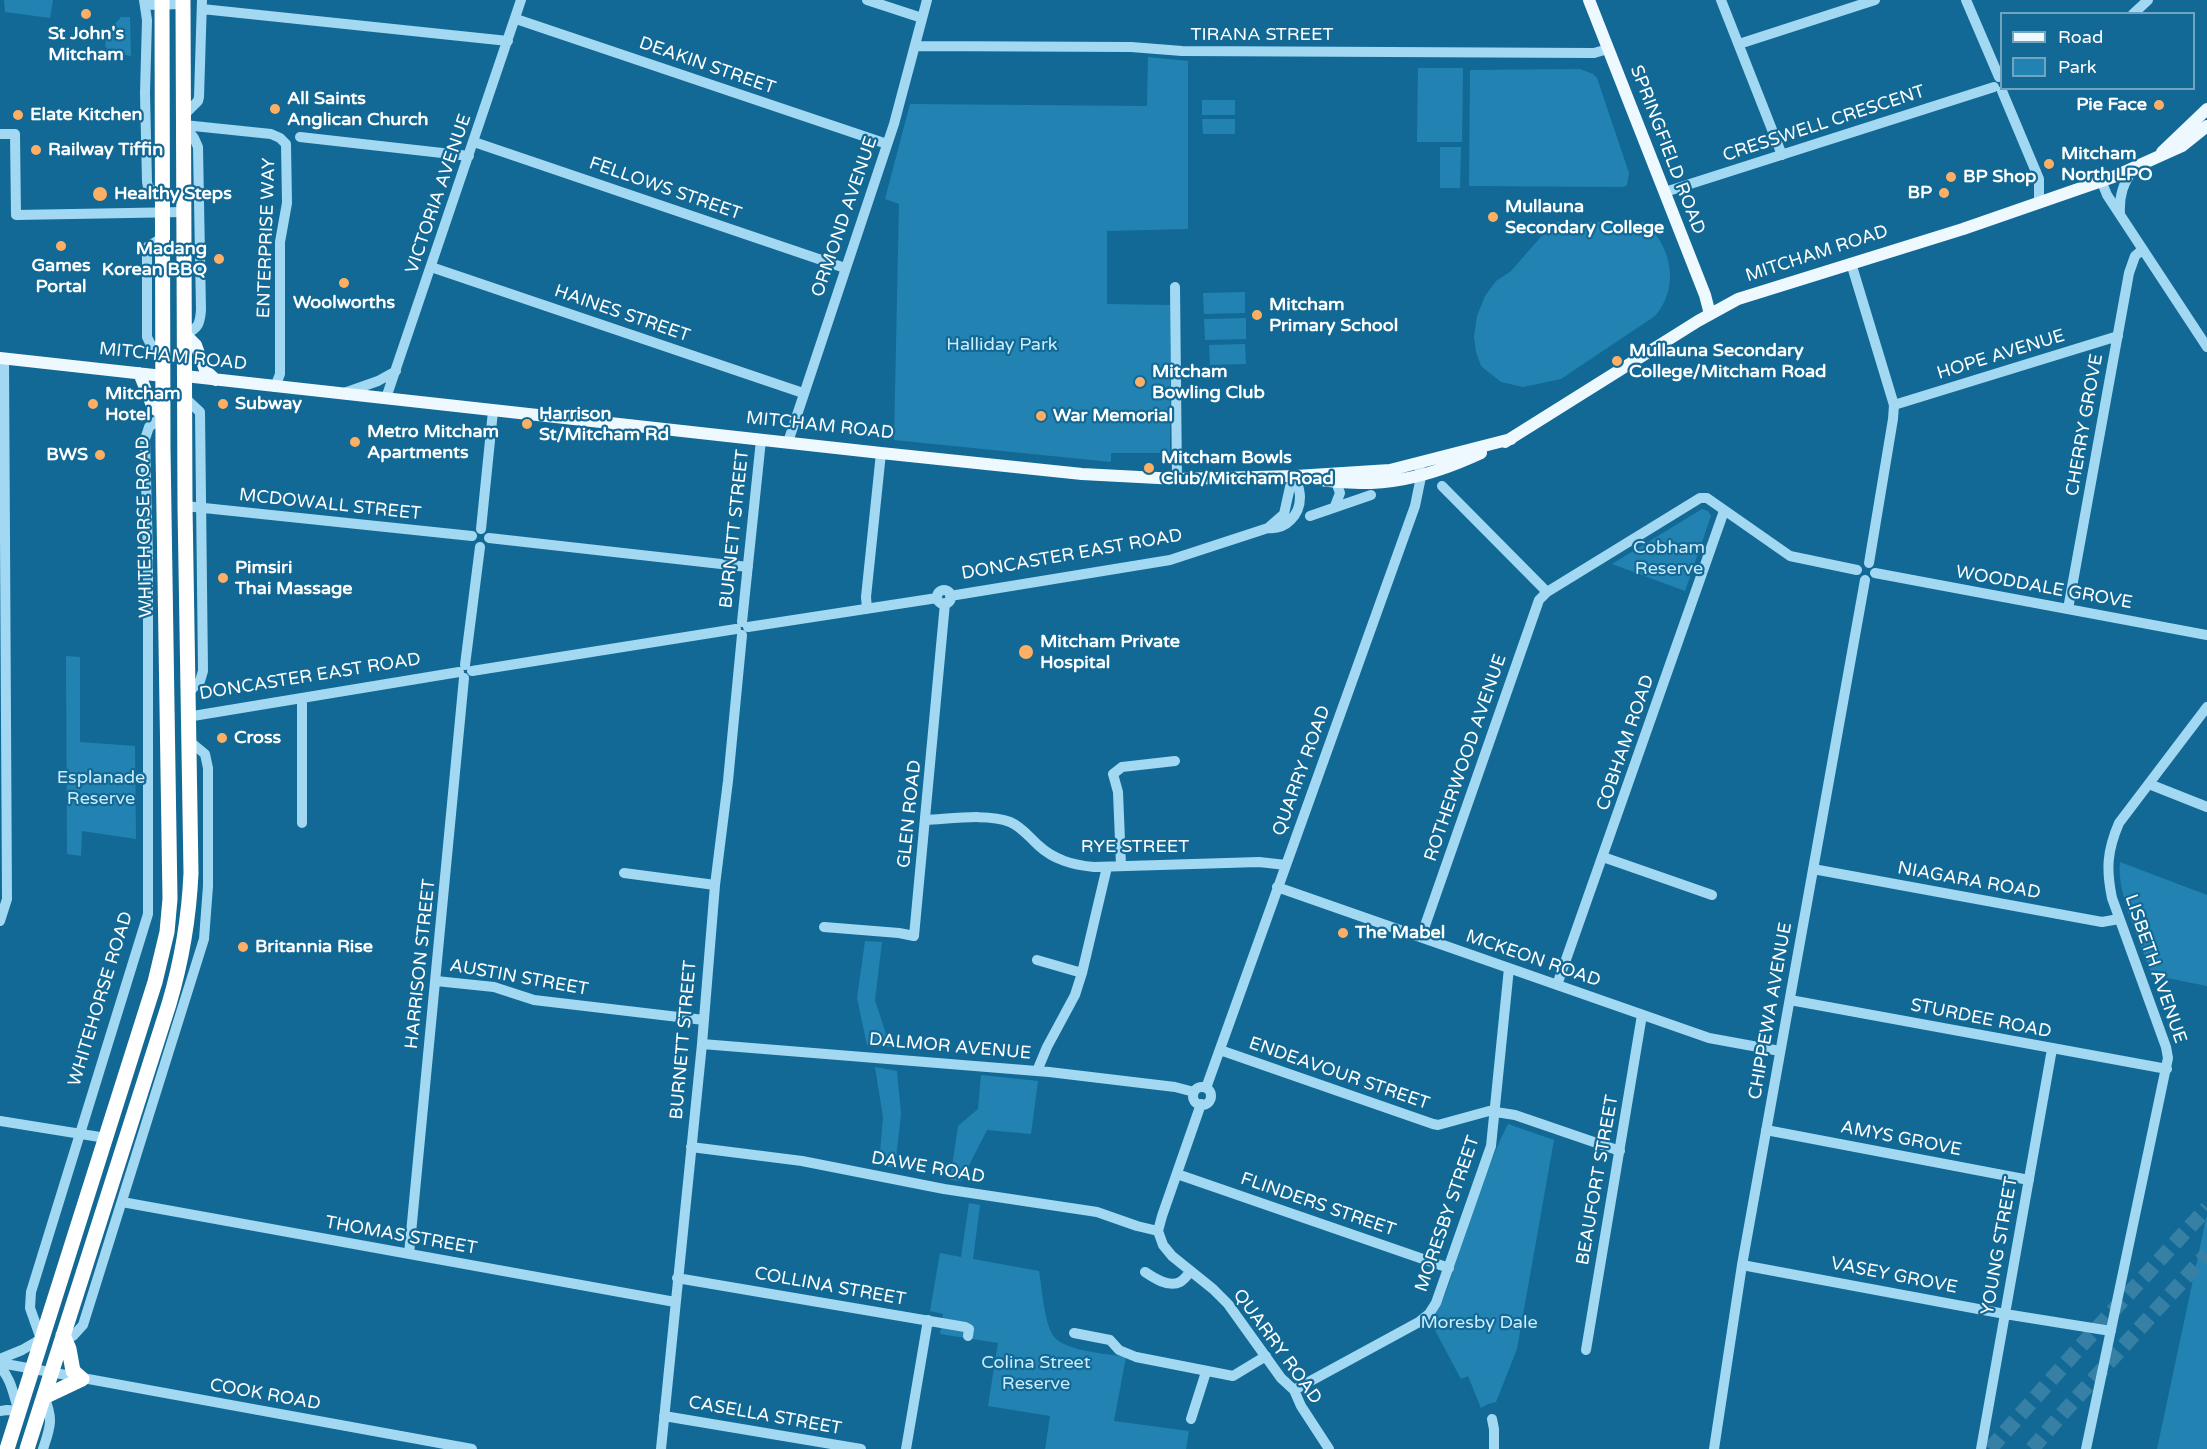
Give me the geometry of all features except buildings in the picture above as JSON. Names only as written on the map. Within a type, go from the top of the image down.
[{"type":"highway","name":"WHITEHORSE ROAD","points":[[7,1449],[155,982],[167,932],[170,865],[163,376],[162,2]]},
{"type":"highway","points":[[27,1449],[157,1042],[184,947],[190,902],[185,506],[183,2]]},
{"type":"highway","name":"MITCHAM ROAD","points":[[163,376],[185,376]]},
{"type":"highway","name":"DONCASTER EAST ROAD","points":[[168,719],[188,717]]},
{"type":"highway","points":[[44,1397],[82,1379],[73,1371],[69,1349],[63,1335]]},
{"type":"main road","name":"SPRINGFIELD ROAD","points":[[1589,0],[1705,295],[1710,314]]},
{"type":"main road","name":"MITCHAM ROAD","points":[[2159,155],[2207,109]]},
{"type":"main road","name":"MITCHAM ROAD","points":[[1296,476],[1336,482],[1380,483],[1421,477],[1452,466],[1511,439],[1710,314],[1738,299],[1964,229],[2102,180],[2182,146],[2207,126]]},
{"type":"main road","points":[[185,334],[196,345],[205,370],[216,380]]},
{"type":"main road","name":"MITCHAM ROAD","points":[[2,358],[163,376]]},
{"type":"main road","points":[[139,373],[153,408],[164,415]]},
{"type":"main road","name":"MITCHAM ROAD","points":[[185,376],[1082,474],[1177,479],[1296,476],[1390,470],[1511,439]]},
{"type":"street","name":"VICTORIA AVENUE","points":[[386,398],[521,0]]},
{"type":"street","points":[[867,0],[922,18]]},
{"type":"street","name":"ORMOND AVENUE","points":[[788,442],[886,144],[927,0]]},
{"type":"street","points":[[1721,0],[1782,155]]},
{"type":"street","points":[[1739,44],[1851,4],[1875,0]]},
{"type":"street","points":[[1966,0],[2000,84]]},
{"type":"street","points":[[2135,12],[2148,0]]},
{"type":"street","points":[[162,206],[148,187],[147,182],[145,2],[183,2]]},
{"type":"street","points":[[185,334],[195,330],[200,323],[201,310],[198,147],[184,120],[200,97],[202,5],[508,41]]},
{"type":"street","name":"DEAKIN STREET","points":[[516,19],[886,144]]},
{"type":"street","name":"TIRANA STREET","points":[[915,46],[1131,47],[1182,51],[1407,53],[1594,53],[1608,49]]},
{"type":"street","name":"CRESSWELL CRESCENT","points":[[1665,192],[2000,84]]},
{"type":"street","points":[[2002,90],[2039,179],[2039,202]]},
{"type":"street","name":"ENTERPRISE WAY","points":[[184,120],[271,134],[286,144],[287,203],[280,242],[280,358],[279,378],[275,387]]},
{"type":"street","points":[[0,134],[15,134],[16,215],[162,206],[185,212]]},
{"type":"street","points":[[300,137],[469,156]]},
{"type":"street","name":"FELLOWS STREET","points":[[474,142],[845,268]]},
{"type":"street","points":[[2120,214],[2119,201],[2124,181],[2134,168]]},
{"type":"street","points":[[2102,180],[2105,191],[2142,250],[2207,347]]},
{"type":"street","name":"CHERRY GROVE","points":[[2068,609],[2132,261],[2142,250]]},
{"type":"street","points":[[184,277],[199,254]]},
{"type":"street","points":[[1851,263],[1894,405],[1870,579],[1865,580],[1858,575],[1857,570]]},
{"type":"street","name":"HAINES STREET","points":[[431,267],[803,393]]},
{"type":"street","points":[[1175,287],[1177,479]]},
{"type":"street","name":"HOPE AVENUE","points":[[1894,405],[2118,336]]},
{"type":"street","points":[[0,921],[7,900],[3,761],[2,358]]},
{"type":"street","name":"MITCHAM ROAD","points":[[341,394],[378,381],[396,371]]},
{"type":"street","points":[[185,398],[200,412],[203,508],[203,671],[200,681],[187,694]]},
{"type":"street","points":[[477,533],[488,533],[487,543],[480,547],[475,544],[493,411]]},
{"type":"street","name":"WHITEHORSE ROAD","points":[[41,1339],[29,1301],[148,914],[146,434],[151,424],[164,415]]},
{"type":"street","name":"BURNETT STREET","points":[[661,1449],[702,1044],[715,885],[728,781],[761,440]]},
{"type":"street","points":[[867,609],[866,597],[881,453]]},
{"type":"street","name":"QUARRY ROAD","points":[[1329,1449],[1301,1406],[1294,1390],[1281,1378],[1228,1304],[1172,1256],[1163,1245],[1158,1231],[1201,1104],[1206,1103],[1210,1098],[1210,1093],[1206,1088],[1415,506],[1421,477],[1419,463]]},
{"type":"street","name":"DONCASTER EAST ROAD","points":[[188,717],[742,628],[944,599],[1170,560],[1289,523],[1300,498],[1296,476]]},
{"type":"street","points":[[1335,506],[1340,493],[1336,482]]},
{"type":"street","points":[[1442,486],[1547,592],[1700,498],[1707,498],[1790,556],[1857,570]]},
{"type":"street","points":[[1310,516],[1371,495]]},
{"type":"street","points":[[147,498],[165,524]]},
{"type":"street","name":"MCDOWALL STREET","points":[[185,506],[477,533]]},
{"type":"street","name":"COBHAM ROAD","points":[[1557,985],[1724,511]]},
{"type":"street","points":[[489,538],[748,567]]},
{"type":"street","name":"HARRISON STREET","points":[[409,1254],[465,672],[480,547]]},
{"type":"street","points":[[1857,570],[1863,563],[1872,568]]},
{"type":"street","name":"WOODDALE GROVE","points":[[1872,568],[2207,635]]},
{"type":"street","name":"CHIPPEWA AVENUE","points":[[1714,1449],[1742,1265],[1865,580]]},
{"type":"street","name":"ROTHERWOOD AVENUE","points":[[1421,937],[1539,600],[1547,592]]},
{"type":"street","name":"GLEN ROAD","points":[[824,927],[914,936],[944,599]]},
{"type":"street","points":[[302,698],[302,823]]},
{"type":"street","name":"LISBETH AVENUE","points":[[2087,1448],[2169,1058],[2112,898],[2107,874],[2110,847],[2120,823],[2207,707]]},
{"type":"street","points":[[63,1335],[73,1336],[83,1325],[195,971],[206,928],[208,768],[205,754],[188,740]]},
{"type":"street","points":[[1121,865],[1118,792],[1113,774],[1122,767],[1175,761]]},
{"type":"street","points":[[2149,784],[2207,807]]},
{"type":"street","name":"RYE STREET","points":[[926,820],[1003,819],[1025,831],[1039,846],[1056,858],[1076,865],[1107,867],[1259,862],[1286,865]]},
{"type":"street","points":[[1603,856],[1712,895]]},
{"type":"street","points":[[1037,1071],[1075,995],[1107,867]]},
{"type":"street","name":"NIAGARA ROAD","points":[[1813,869],[2102,922],[2119,919]]},
{"type":"street","points":[[624,873],[715,885]]},
{"type":"street","name":"MCKEON ROAD","points":[[1278,887],[1709,1038],[1780,1051]]},
{"type":"street","points":[[1037,960],[1082,973]]},
{"type":"street","name":"MORESBY STREET","points":[[1294,1390],[1419,1322],[1429,1314],[1436,1303],[1491,1146],[1509,968]]},
{"type":"street","name":"AUSTIN STREET","points":[[436,981],[494,987],[542,1001],[704,1020]]},
{"type":"street","name":"STURDEE ROAD","points":[[1790,1000],[2167,1069]]},
{"type":"street","name":"BEAUFORT STREET","points":[[1586,1350],[1642,1015]]},
{"type":"street","name":"DALMOR AVENUE","points":[[702,1044],[1037,1071],[1175,1087],[1194,1092]]},
{"type":"street","name":"YOUNG STREET","points":[[1981,1449],[2052,1049]]},
{"type":"street","name":"ENDEAVOUR STREET","points":[[1220,1050],[1433,1124],[1438,1125],[1481,1112],[1515,1115],[1620,1151]]},
{"type":"street","points":[[1201,1104],[1194,1100],[1194,1092],[1198,1088],[1206,1088]]},
{"type":"street","points":[[0,1121],[106,1138]]},
{"type":"street","name":"AMYS GROVE","points":[[1766,1130],[2029,1179]]},
{"type":"street","name":"DAWE ROAD","points":[[691,1147],[802,1161],[944,1189],[1097,1212],[1158,1231]]},
{"type":"street","name":"FLINDERS STREET","points":[[1177,1174],[1449,1268]]},
{"type":"street","name":"THOMAS STREET","points":[[122,1202],[675,1302]]},
{"type":"street","name":"VASEY GROVE","points":[[1742,1265],[2004,1314],[2111,1331]]},
{"type":"street","points":[[1145,1272],[1172,1284],[1179,1283],[1191,1271]]},
{"type":"street","name":"COLLINA STREET","points":[[677,1278],[967,1327],[968,1336]]},
{"type":"street","points":[[906,1449],[928,1320]]},
{"type":"street","points":[[1074,1334],[1110,1340],[1119,1350],[1136,1357],[1233,1376],[1266,1356]]},
{"type":"street","points":[[0,1412],[19,1411],[11,1382],[0,1363],[41,1339]]},
{"type":"street","name":"COOK ROAD","points":[[0,1363],[472,1449]]},
{"type":"street","points":[[1191,1419],[1206,1372]]},
{"type":"street","points":[[43,1449],[51,1425],[51,1417],[44,1397]]},
{"type":"street","name":"CASELLA STREET","points":[[664,1416],[861,1449]]},
{"type":"street","points":[[1492,1419],[1494,1449]]},
{"type":"green space","points":[[4,0],[53,0],[50,18],[5,12]]},
{"type":"green space","points":[[121,17],[130,17],[131,56],[110,52],[105,46],[107,33]]},
{"type":"green space","name":"Halliday Park","points":[[1148,57],[1188,61],[1188,229],[1107,231],[1107,304],[1171,305],[1170,453],[1111,453],[1111,462],[894,440],[899,204],[885,199],[910,104],[1147,106]]},
{"type":"green space","points":[[1418,68],[1463,68],[1462,142],[1417,142]]},
{"type":"green space","points":[[1580,69],[1597,78],[1629,173],[1627,185],[1624,187],[1469,186],[1470,70]]},
{"type":"green space","points":[[1202,100],[1235,100],[1235,115],[1202,115]]},
{"type":"green space","points":[[1202,119],[1235,119],[1235,134],[1203,134]]},
{"type":"green space","points":[[1440,147],[1461,147],[1460,188],[1440,188]]},
{"type":"green space","points":[[1554,222],[1645,222],[1654,232],[1667,256],[1670,268],[1668,293],[1655,316],[1561,379],[1523,387],[1501,382],[1481,366],[1474,336],[1477,316],[1485,296],[1496,281],[1511,271]]},
{"type":"green space","points":[[1245,292],[1245,313],[1204,314],[1203,293]]},
{"type":"green space","points":[[1246,318],[1246,339],[1205,340],[1204,319]]},
{"type":"green space","points":[[1245,344],[1246,364],[1210,365],[1209,345]]},
{"type":"green space","name":"Cobham Reserve","points":[[1702,509],[1708,511],[1711,516],[1685,591],[1612,564]]},
{"type":"green space","name":"Esplanade Reserve","points":[[66,656],[80,657],[80,742],[135,746],[136,839],[82,831],[81,856],[67,854]]},
{"type":"green space","points":[[2120,862],[2207,895],[2207,986],[2152,975],[2125,903]]},
{"type":"green space","points":[[865,941],[882,942],[875,1000],[890,1047],[867,1045],[857,998]]},
{"type":"green space","points":[[875,1067],[897,1071],[901,1114],[895,1168],[879,1165],[883,1117]]},
{"type":"green space","points":[[981,1075],[1038,1081],[1031,1134],[987,1130],[961,1181],[950,1180],[958,1126],[978,1109]]},
{"type":"green space","name":"Moresby Dale","points":[[1508,1124],[1554,1140],[1517,1349],[1496,1402],[1481,1408],[1468,1376],[1461,1379],[1430,1321],[1444,1297],[1487,1171]]},
{"type":"green space","name":"Colina Street Reserve","points":[[969,1203],[980,1205],[973,1259],[1039,1271],[1048,1325],[1055,1338],[1078,1349],[1126,1357],[1114,1421],[1189,1431],[1186,1449],[1045,1449],[1050,1416],[988,1406],[998,1343],[940,1334],[943,1314],[930,1311],[940,1253],[961,1257]]},
{"type":"green space","points":[[2207,1214],[2207,1449],[2157,1449]]},
{"type":"tunnel","points":[[1990,1449],[2207,1208]]},
{"type":"tunnel","points":[[2032,1449],[2207,1254]]},
{"type":"place","name":"St John's Mitcham","points":[[86,14]]},
{"type":"place","name":"Pie Face","points":[[2159,105]]},
{"type":"place","name":"All Saints Anglican Church","points":[[275,109]]},
{"type":"place","name":"Elate Kitchen","points":[[18,115]]},
{"type":"place","name":"Railway Tiffin","points":[[36,150]]},
{"type":"place","name":"Mitcham North LPO","points":[[2049,164]]},
{"type":"place","name":"BP Shop","points":[[1951,177]]},
{"type":"place","name":"BP","points":[[1944,193]]},
{"type":"place","name":"Healthy Steps","points":[[100,194]]},
{"type":"place","name":"Mullauna Secondary College","points":[[1493,217]]},
{"type":"place","name":"Games Portal","points":[[61,246]]},
{"type":"place","name":"Madang Korean BBQ","points":[[219,259]]},
{"type":"place","name":"Woolworths","points":[[344,283]]},
{"type":"place","name":"Mitcham Primary School","points":[[1257,315]]},
{"type":"place","name":"Mullauna Secondary College/Mitcham Road","points":[[1617,361]]},
{"type":"place","name":"Mitcham Bowling Club","points":[[1140,382]]},
{"type":"place","name":"Mitcham Hotel","points":[[93,404]]},
{"type":"place","name":"Subway","points":[[223,404]]},
{"type":"place","name":"War Memorial","points":[[1041,416]]},
{"type":"place","name":"Harrison St/Mitcham Rd","points":[[527,424]]},
{"type":"place","name":"Metro Mitcham Apartments","points":[[355,442]]},
{"type":"place","name":"BWS","points":[[100,455]]},
{"type":"place","name":"Mitcham Bowls Club/Mitcham Road","points":[[1149,468]]},
{"type":"place","name":"Pimsiri Thai Massage","points":[[223,578]]},
{"type":"place","name":"Mitcham Private Hospital","points":[[1026,652]]},
{"type":"place","name":"Cross","points":[[222,738]]},
{"type":"place","name":"The Mabel","points":[[1343,933]]},
{"type":"place","name":"Britannia Rise","points":[[243,947]]}]
